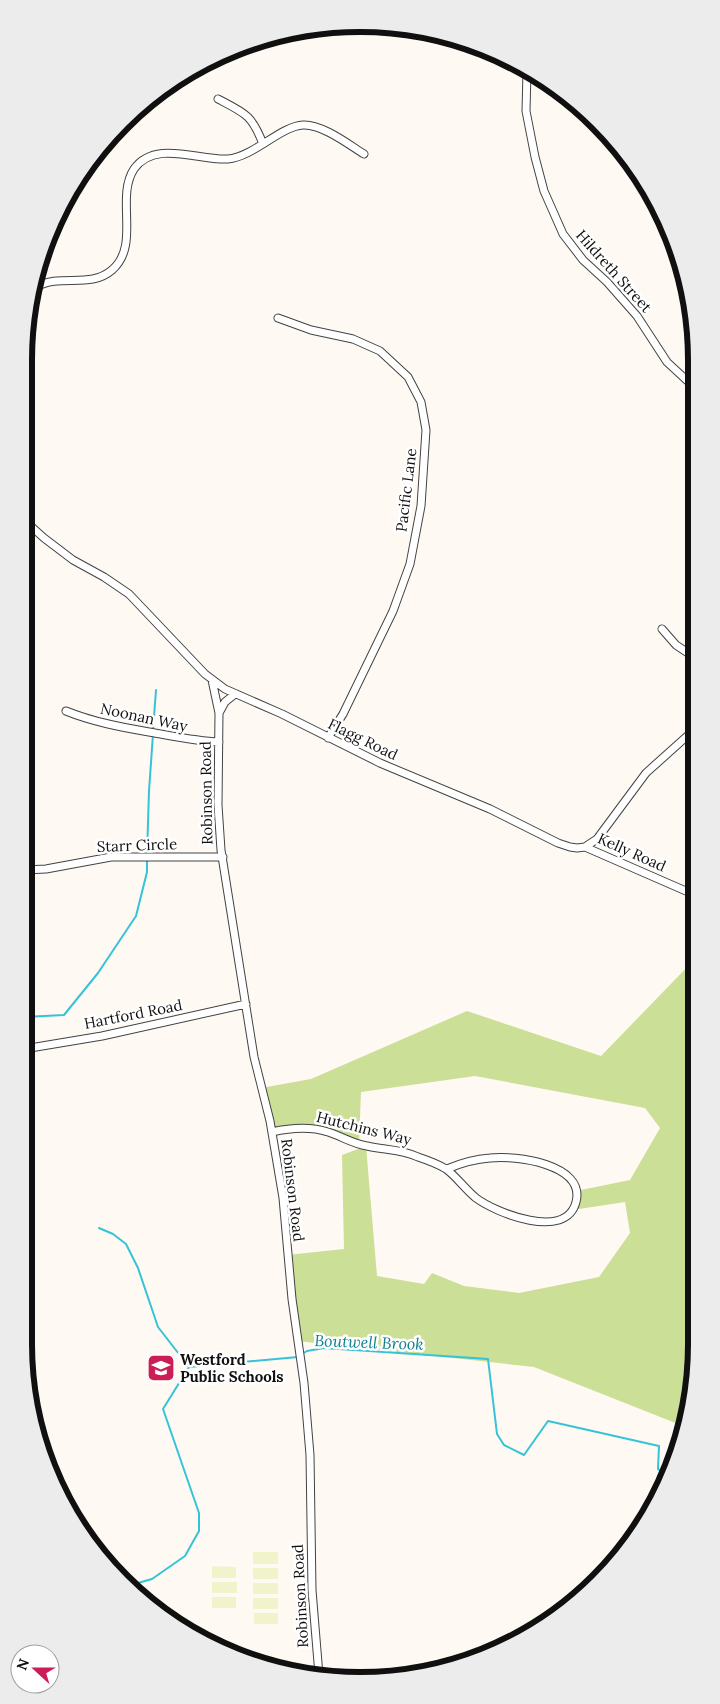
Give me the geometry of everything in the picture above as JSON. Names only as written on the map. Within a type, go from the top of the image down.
[{"type":"street","name":"Hildreth Street","points":[[528,78],[526,111],[535,157],[544,191],[563,234],[578,254],[637,316],[667,362],[688,381]]},
{"type":"street","points":[[218,99],[238,109],[252,119],[263,144]]},
{"type":"street","points":[[42,285],[57,280],[98,279],[117,265],[123,254],[126,242],[130,178],[136,167],[147,158],[170,154],[232,159],[296,126],[310,125],[328,132],[364,154]]},
{"type":"street","name":"Pacific Lane","points":[[278,318],[311,330],[353,339],[380,351],[408,377],[421,402],[426,430],[421,506],[410,564],[393,611],[343,714],[328,738]]},
{"type":"street","name":"Flagg Road","points":[[32,527],[73,560],[128,594],[212,680],[235,694],[282,714],[380,763],[490,809],[558,843],[577,848],[585,847]]},
{"type":"street","points":[[662,630],[676,645],[688,653]]},
{"type":"street","name":"Robinson Road","points":[[212,680],[219,713],[219,825],[223,857],[254,1057],[272,1132],[283,1198],[290,1282],[307,1419],[311,1482],[312,1590],[319,1669]]},
{"type":"street","points":[[219,713],[225,702],[235,694]]},
{"type":"street","name":"Noonan Way","points":[[66,711],[87,719],[158,734],[219,742]]},
{"type":"street","points":[[585,847],[597,839],[646,773],[688,734]]},
{"type":"street","name":"Kelly Road","points":[[585,847],[688,893]]},
{"type":"street","name":"Starr Circle","points":[[32,870],[46,869],[111,857],[223,857]]},
{"type":"street","name":"Hartford Road","points":[[32,1048],[129,1030],[246,1004]]},
{"type":"street","name":"Hutchins Way","points":[[272,1132],[298,1128],[322,1130],[359,1144],[410,1153],[447,1169],[478,1199],[502,1212],[526,1220],[560,1220],[572,1210],[576,1201],[576,1191],[570,1177],[554,1168],[528,1160],[511,1157],[488,1158],[467,1162],[447,1169]]},
{"type":"green space","points":[[688,966],[688,1344],[685,1387],[677,1424],[534,1367],[297,1341],[287,1255],[344,1249],[342,1155],[366,1146],[377,1276],[424,1284],[432,1273],[464,1286],[519,1293],[599,1277],[630,1233],[625,1202],[572,1210],[576,1191],[630,1180],[660,1128],[645,1108],[475,1076],[361,1092],[359,1144],[310,1128],[272,1132],[261,1088],[311,1079],[467,1011],[601,1056]]},
{"type":"green space","points":[[253,1552],[278,1552],[278,1564],[253,1564]]},
{"type":"green space","points":[[212,1566],[236,1567],[236,1578],[212,1578]]},
{"type":"green space","points":[[253,1568],[278,1568],[278,1579],[253,1579]]},
{"type":"green space","points":[[212,1582],[237,1582],[237,1593],[212,1593]]},
{"type":"green space","points":[[253,1583],[278,1583],[278,1594],[253,1594]]},
{"type":"green space","points":[[212,1597],[236,1597],[236,1608],[212,1608]]},
{"type":"green space","points":[[253,1598],[278,1598],[278,1609],[253,1609]]},
{"type":"green space","points":[[254,1613],[278,1613],[278,1624],[254,1624]]},
{"type":"waterway","points":[[153,730],[156,690]]},
{"type":"waterway","points":[[147,855],[153,734]]},
{"type":"waterway","points":[[32,1017],[64,1015],[98,973],[136,916],[147,872],[147,859]]},
{"type":"waterway","points":[[99,1228],[113,1234],[126,1244],[138,1268],[158,1327],[189,1367]]},
{"type":"waterway","name":"Boutwell Brook","points":[[302,1354],[307,1351],[324,1348],[488,1359],[497,1434],[504,1445],[524,1455],[548,1421],[659,1446],[658,1469],[662,1472]]},
{"type":"waterway","name":"Boutwell Brook","points":[[136,1583],[152,1579],[185,1556],[199,1531],[199,1513],[163,1409],[189,1367],[298,1357]]},
{"type":"place","name":"Westford Public Schools","points":[[161,1368]]}]
